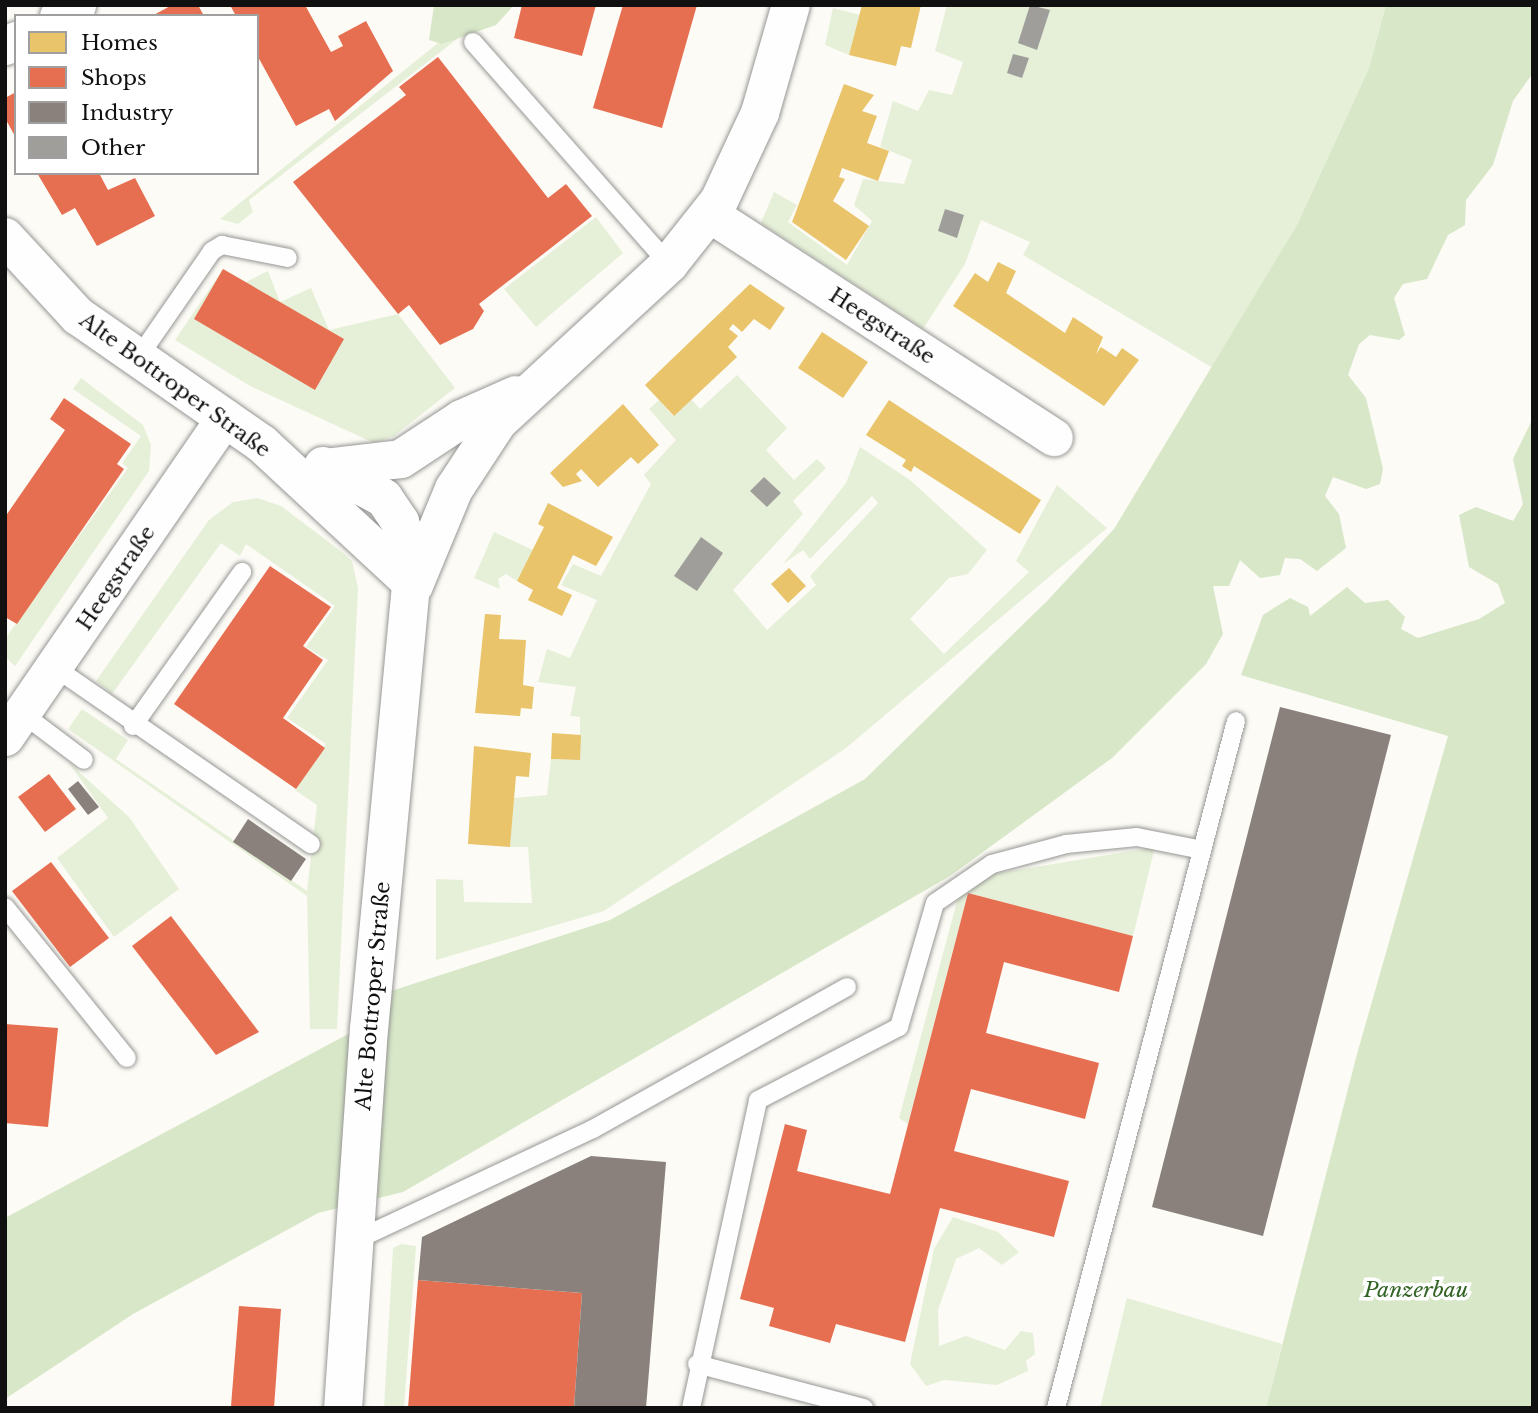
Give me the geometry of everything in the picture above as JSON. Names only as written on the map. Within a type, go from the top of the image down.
[{"type":"street","points":[[61,14],[77,5]]},
{"type":"street","points":[[414,585],[465,469],[527,391],[669,264],[710,214],[755,126],[790,5]]},
{"type":"street","name":"Heegstraße","points":[[710,214],[1054,437]]},
{"type":"street","name":"Alte Bottroper Straße","points":[[8,246],[51,293],[138,358],[261,443],[414,585]]},
{"type":"street","points":[[261,443],[323,466],[362,468],[401,459],[462,419],[527,391]]},
{"type":"street","name":"Heegstraße","points":[[14,726],[225,418]]},
{"type":"street","name":"Alte Bottroper Straße","points":[[323,466],[391,505],[407,538],[414,585],[354,1241],[343,1408]]},
{"type":"lane","points":[[473,42],[669,264]]},
{"type":"lane","points":[[138,358],[212,251],[234,246],[288,258]]},
{"type":"lane","points":[[133,726],[242,572]]},
{"type":"lane","points":[[54,667],[133,726],[312,844]]},
{"type":"lane","points":[[1056,1408],[1236,721]]},
{"type":"lane","points":[[14,726],[84,760]]},
{"type":"lane","points":[[691,1408],[697,1364],[758,1100],[899,1027],[935,903],[992,864],[1066,844],[1137,837],[1202,850]]},
{"type":"lane","points":[[5,907],[127,1058]]},
{"type":"lane","points":[[354,1241],[593,1129],[846,987]]},
{"type":"lane","points":[[697,1364],[864,1408]]},
{"type":"green space","points":[[434,5],[514,5],[496,25],[442,44],[429,40]]},
{"type":"green space","points":[[485,5],[501,5],[249,200],[253,212],[238,224],[220,219]]},
{"type":"green space","points":[[947,5],[1386,5],[1369,68],[1297,225],[1213,368],[1023,255],[1030,242],[981,220],[965,264],[923,329],[761,223],[774,192],[797,205],[788,222],[847,265],[872,221],[854,205],[863,179],[904,184],[912,160],[880,147],[893,101],[918,111],[929,90],[952,95],[963,62],[935,51]]},
{"type":"green space","points":[[1386,5],[1533,5],[1533,73],[1513,101],[1493,165],[1466,200],[1465,225],[1448,235],[1427,279],[1403,284],[1394,298],[1405,335],[1399,340],[1370,335],[1359,344],[1348,375],[1366,398],[1383,469],[1380,484],[1366,489],[1333,477],[1325,496],[1339,514],[1346,548],[1317,571],[1300,559],[1285,558],[1280,575],[1260,578],[1240,560],[1229,586],[1213,586],[1223,634],[1206,664],[1112,758],[950,876],[403,1192],[318,1213],[133,1314],[5,1399],[5,1218],[365,1025],[379,995],[610,920],[865,779],[1047,601],[1114,529],[1297,225],[1369,68]]},
{"type":"green space","points":[[833,8],[860,15],[849,55],[825,45]]},
{"type":"green space","points":[[596,217],[623,253],[536,327],[504,289]]},
{"type":"green space","points":[[223,269],[246,282],[268,271],[280,302],[311,288],[329,330],[398,314],[455,388],[394,436],[374,443],[250,386],[175,340]]},
{"type":"green space","points":[[737,375],[787,428],[766,450],[794,480],[817,459],[826,468],[793,501],[803,514],[733,590],[767,630],[816,585],[810,576],[878,503],[872,496],[810,559],[803,550],[783,564],[846,483],[860,447],[910,480],[987,550],[968,574],[949,578],[910,619],[944,654],[1029,572],[1016,561],[1057,485],[1107,528],[846,748],[604,911],[436,960],[436,879],[463,880],[464,902],[532,903],[528,847],[510,847],[514,798],[547,795],[551,759],[580,760],[580,717],[570,716],[576,687],[538,682],[547,649],[570,658],[597,600],[561,585],[573,564],[601,576],[651,484],[644,475],[676,440],[649,409],[659,400],[673,416],[691,399],[700,409]]},
{"type":"green space","points":[[81,378],[143,425],[151,445],[149,471],[15,666],[5,657],[5,639],[128,468],[122,463],[141,436],[73,389]]},
{"type":"green space","name":"Panzerbau","points":[[1533,418],[1533,1408],[1266,1408],[1357,1054],[1448,736],[1241,675],[1263,615],[1290,598],[1308,607],[1310,616],[1347,587],[1365,603],[1388,600],[1405,617],[1401,629],[1418,638],[1479,619],[1505,603],[1498,584],[1469,567],[1459,515],[1476,507],[1513,521],[1523,504],[1513,459]]},
{"type":"green space","points":[[257,498],[281,506],[342,552],[352,561],[358,588],[337,1029],[310,1029],[307,896],[68,729],[82,709],[128,740],[116,759],[307,891],[317,805],[295,790],[326,744],[287,718],[328,660],[306,647],[335,606],[246,544],[240,556],[221,543],[112,694],[96,681],[209,520],[233,502]]},
{"type":"green space","points":[[494,532],[533,550],[517,581],[506,574],[498,579],[500,589],[474,578]]},
{"type":"green space","points":[[69,763],[129,817],[179,889],[114,937],[57,858],[108,818]]},
{"type":"green space","points":[[1155,847],[1133,936],[968,893],[908,1124],[899,1118],[963,879]]},
{"type":"green space","points":[[953,1217],[998,1232],[1019,1252],[1002,1265],[979,1248],[956,1259],[938,1310],[939,1346],[966,1336],[1005,1350],[1021,1331],[1033,1333],[1035,1354],[1026,1361],[1028,1371],[997,1385],[944,1380],[926,1386],[910,1364],[934,1249]]},
{"type":"green space","points":[[401,1244],[416,1246],[404,1408],[384,1408],[393,1248]]},
{"type":"green space","points":[[1127,1298],[1282,1344],[1266,1408],[1100,1408]]},
{"type":"building: Homes","points":[[862,5],[921,5],[911,48],[901,46],[896,66],[849,55]]},
{"type":"building: Homes","points":[[844,84],[874,95],[862,111],[877,116],[867,143],[889,151],[878,181],[842,168],[839,177],[845,179],[833,201],[869,226],[846,260],[792,222]]},
{"type":"building: Homes","points":[[998,262],[1016,271],[1006,293],[1065,333],[1073,317],[1103,337],[1096,354],[1101,347],[1116,357],[1122,348],[1139,360],[1104,406],[953,306],[975,273],[988,282]]},
{"type":"building: Homes","points":[[750,284],[785,308],[770,330],[754,319],[742,332],[733,324],[729,329],[738,336],[728,347],[737,357],[674,416],[645,385]]},
{"type":"building: Homes","points":[[822,332],[868,362],[843,398],[798,368]]},
{"type":"building: Homes","points":[[889,400],[1041,500],[1020,534],[914,466],[911,472],[902,466],[906,460],[866,435]]},
{"type":"building: Homes","points":[[623,404],[659,445],[638,464],[631,457],[598,487],[581,469],[576,474],[582,481],[563,487],[550,473]]},
{"type":"building: Homes","points":[[548,503],[613,537],[596,566],[573,555],[557,588],[572,595],[562,616],[528,600],[533,590],[517,581],[544,527],[538,524]]},
{"type":"building: Homes","points":[[789,568],[806,586],[788,603],[771,584]]},
{"type":"building: Homes","points":[[485,614],[501,615],[499,639],[526,640],[523,685],[534,687],[532,709],[521,708],[520,716],[475,713]]},
{"type":"building: Homes","points":[[552,733],[581,735],[580,760],[551,759]]},
{"type":"building: Homes","points":[[474,746],[531,753],[529,777],[516,776],[510,847],[468,844]]},
{"type":"building: Shops","points":[[172,5],[198,5],[203,14],[156,14]]},
{"type":"building: Shops","points":[[230,5],[305,5],[331,52],[343,46],[338,36],[366,21],[393,71],[335,121],[329,109],[296,126],[259,59],[259,14],[235,14]]},
{"type":"building: Shops","points":[[522,5],[596,5],[582,56],[514,38]]},
{"type":"building: Shops","points":[[623,5],[697,5],[662,128],[593,108]]},
{"type":"building: Shops","points":[[438,57],[548,198],[566,184],[592,216],[479,304],[484,311],[473,329],[440,345],[409,305],[398,314],[293,182],[406,95],[399,87]]},
{"type":"building: Shops","points":[[14,93],[14,134],[5,118],[5,98]]},
{"type":"building: Shops","points":[[38,175],[100,175],[108,190],[135,178],[155,216],[97,246],[75,208],[62,215]]},
{"type":"building: Shops","points":[[223,269],[344,339],[315,390],[194,319]]},
{"type":"building: Shops","points":[[64,398],[131,444],[117,464],[124,469],[17,624],[5,617],[5,517],[65,430],[50,419]]},
{"type":"building: Shops","points":[[270,566],[331,607],[303,646],[323,660],[283,718],[325,748],[296,789],[174,704]]},
{"type":"building: Shops","points":[[49,774],[76,809],[45,832],[18,797]]},
{"type":"building: Shops","points":[[51,862],[109,938],[70,967],[12,891]]},
{"type":"building: Shops","points":[[968,893],[1133,936],[1119,992],[1004,962],[986,1033],[1099,1063],[1085,1119],[971,1089],[954,1151],[1069,1181],[1054,1237],[940,1208],[905,1342],[836,1324],[830,1343],[769,1326],[774,1308],[740,1299],[785,1124],[807,1130],[797,1171],[890,1194]]},
{"type":"building: Shops","points":[[171,916],[259,1032],[216,1055],[132,946]]},
{"type":"building: Shops","points":[[5,1024],[58,1028],[48,1127],[5,1123]]},
{"type":"building: Shops","points":[[418,1280],[582,1293],[574,1408],[408,1408]]},
{"type":"building: Shops","points":[[239,1306],[281,1309],[274,1408],[231,1406]]},
{"type":"building: Industry","points":[[1280,707],[1391,735],[1263,1236],[1152,1207]]},
{"type":"building: Industry","points":[[78,781],[99,807],[88,815],[68,789]]},
{"type":"building: Industry","points":[[248,819],[306,859],[291,881],[233,842]]},
{"type":"building: Industry","points":[[591,1156],[666,1162],[646,1408],[574,1408],[582,1293],[418,1280],[422,1237]]},
{"type":"building: Other","points":[[1030,5],[1050,10],[1037,50],[1018,43]]},
{"type":"building: Other","points":[[1013,54],[1029,58],[1022,78],[1007,73]]},
{"type":"building: Other","points":[[945,209],[964,215],[957,238],[938,231]]},
{"type":"building: Other","points":[[764,477],[781,493],[767,507],[750,491]]},
{"type":"building: Other","points":[[701,537],[723,553],[697,591],[674,576]]}]
